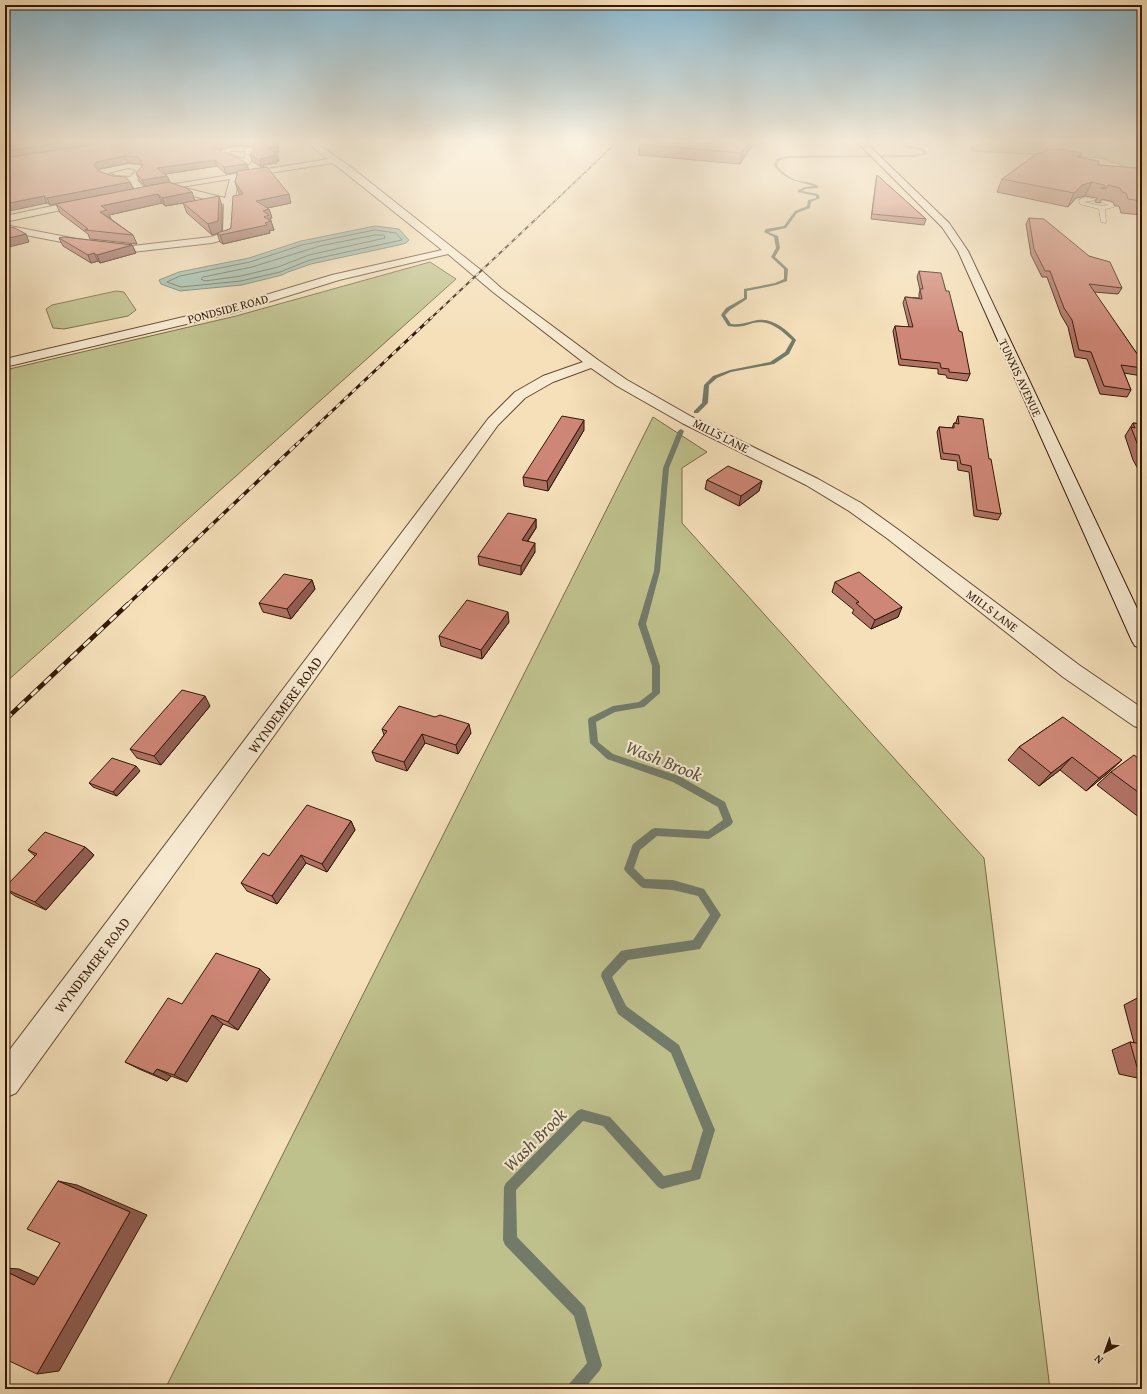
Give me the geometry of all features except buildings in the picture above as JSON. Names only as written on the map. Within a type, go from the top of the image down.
[{"type":"street","points":[[5,219],[66,206]]},
{"type":"street","points":[[68,219],[71,206]]},
{"type":"street","points":[[5,228],[63,236],[132,249],[212,240],[228,235],[230,206]]},
{"type":"street","name":"MILLS LANE","points":[[394,206],[478,273],[496,290],[593,363],[656,402],[812,482],[854,507],[1071,671],[1142,720]]},
{"type":"street","name":"TUNXIS AVENUE","points":[[927,206],[946,225],[964,251],[1142,641]]},
{"type":"street","points":[[5,208],[16,216]]},
{"type":"street","name":"PONDSIDE ROAD","points":[[5,363],[229,310],[336,277],[450,251]]},
{"type":"street","name":"WYNDEMERE ROAD","points":[[5,1082],[493,422],[520,395],[548,378],[593,363]]},
{"type":"lane","points":[[1088,206],[1102,208],[1112,206]]},
{"type":"lane","points":[[1102,208],[1104,222]]},
{"type":"green space","points":[[430,262],[456,279],[5,683],[5,370],[236,316]]},
{"type":"green space","points":[[116,291],[124,292],[136,310],[128,316],[64,329],[53,328],[46,309],[52,305]]},
{"type":"green space","points":[[653,417],[707,452],[682,468],[682,523],[984,858],[1050,1389],[165,1389]]},
{"type":"water","points":[[375,226],[399,229],[409,240],[406,243],[399,245],[311,264],[282,275],[242,285],[180,291],[161,284],[159,280],[179,272],[249,258],[301,241]]},
{"type":"waterway","name":"Wash Brook","points":[[696,412],[705,403],[707,385],[715,377],[730,371],[772,363],[787,353],[794,340],[778,326],[763,321],[734,326],[730,325],[723,315],[728,309],[746,298],[745,290],[776,284],[786,280],[786,269],[773,257],[778,248],[776,236],[766,232],[767,230],[785,227],[796,212],[809,206]]},
{"type":"waterway","name":"Wash Brook","points":[[574,1389],[595,1365],[580,1312],[510,1240],[510,1187],[581,1115],[606,1121],[662,1183],[696,1175],[709,1130],[675,1049],[622,1010],[606,976],[625,955],[696,945],[716,915],[701,892],[673,885],[643,883],[629,869],[636,847],[655,832],[709,835],[728,822],[722,805],[676,779],[610,757],[594,743],[592,720],[613,709],[641,705],[656,693],[656,666],[642,624],[657,571],[666,468],[681,431]]},
{"type":"railway","points":[[535,220],[550,206]]},
{"type":"railway","points":[[430,319],[536,219]]},
{"type":"railway","points":[[296,445],[431,318]]},
{"type":"railway","points":[[127,605],[297,444]]},
{"type":"railway","points":[[5,720],[128,604]]}]
